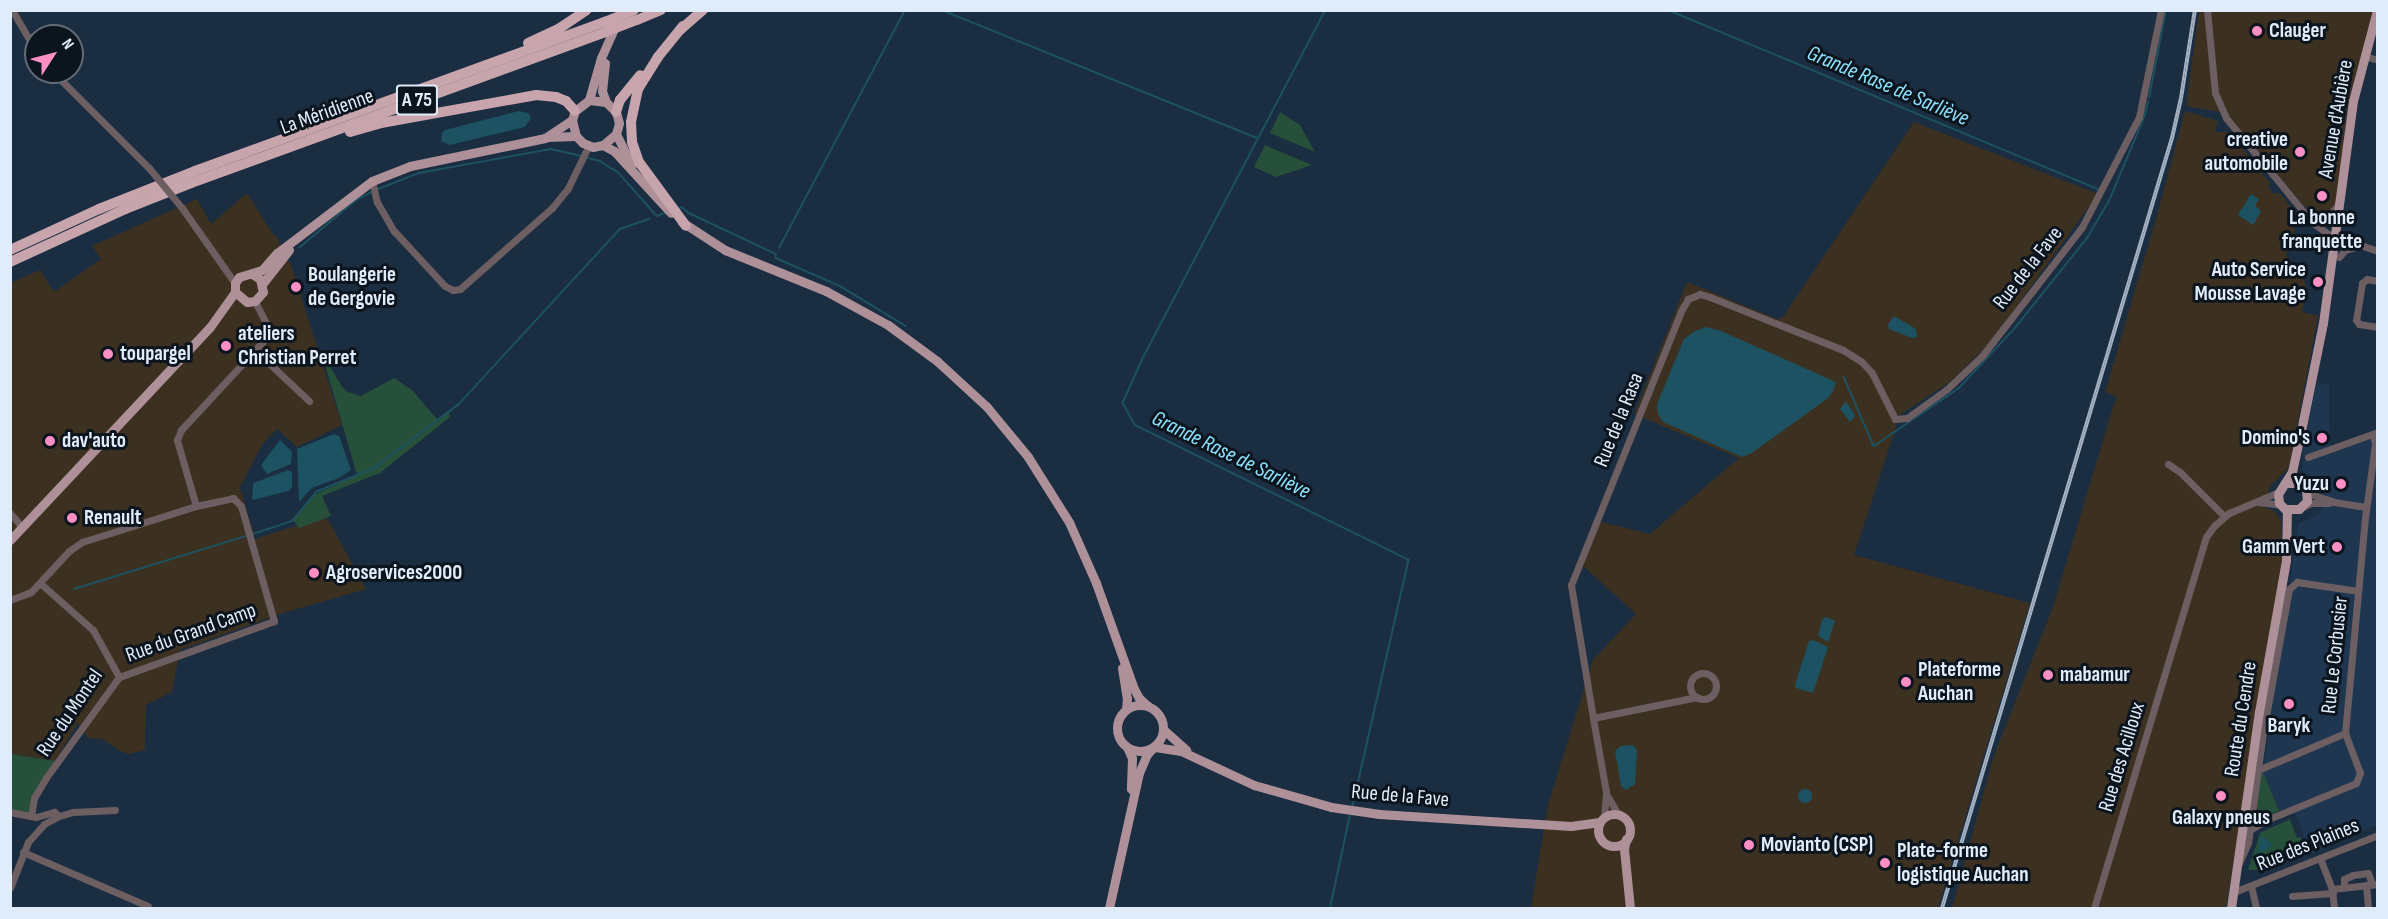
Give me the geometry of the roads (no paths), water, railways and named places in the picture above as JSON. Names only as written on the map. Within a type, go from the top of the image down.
[{"type":"highway","points":[[465,72],[494,56],[560,28],[587,10]]},
{"type":"highway","name":"La Méridienne","points":[[10,262],[124,209],[229,168],[636,15],[661,10]]},
{"type":"highway","points":[[616,112],[627,91],[683,26],[703,10]]},
{"type":"highway","points":[[683,26],[658,57],[638,89],[630,122],[632,142],[639,162],[686,226]]},
{"type":"highway","name":"La Méridienne","points":[[10,250],[169,181],[465,72],[605,27]]},
{"type":"highway","points":[[229,168],[381,123],[537,95],[556,97],[566,101],[573,116]]},
{"type":"main road","points":[[545,138],[589,100],[601,58],[624,10]]},
{"type":"main road","points":[[573,116],[576,136],[585,153],[603,145],[616,134],[619,123],[616,112],[606,102],[603,91],[607,54],[624,10]]},
{"type":"main road","name":"Avenue d'Aubière","points":[[2339,236],[2340,202],[2351,117],[2370,58],[2378,10]]},
{"type":"main road","name":"Avenue d'Aubière","points":[[2339,236],[2358,103],[2378,27]]},
{"type":"main road","points":[[589,100],[606,102]]},
{"type":"main road","points":[[616,134],[639,177]]},
{"type":"main road","points":[[210,327],[235,287],[248,274],[262,270],[277,253],[410,166],[545,138],[576,136]]},
{"type":"main road","points":[[603,145],[614,152],[686,226],[725,250],[811,285],[856,307],[911,341],[962,383],[1010,434],[1050,490],[1083,551],[1134,689],[1139,698],[1160,715],[1164,730],[1147,754],[1139,773],[1109,909]]},
{"type":"main road","points":[[10,540],[210,327],[242,301],[255,301],[263,292],[263,283],[282,257],[307,232]]},
{"type":"main road","points":[[2323,323],[2339,257],[2339,236]]},
{"type":"main road","points":[[2300,434],[2298,474],[2300,484],[2307,493],[2301,508],[2284,508],[2278,492],[2292,472],[2339,236]]},
{"type":"main road","points":[[248,274],[263,283]]},
{"type":"main road","points":[[235,287],[242,301]]},
{"type":"main road","points":[[2285,483],[2300,484]]},
{"type":"main road","name":"Route du Cendre","points":[[2284,508],[2288,536]]},
{"type":"main road","name":"Route du Cendre","points":[[2231,909],[2288,536],[2301,508]]},
{"type":"main road","points":[[1114,634],[1127,698],[1126,710]]},
{"type":"main road","points":[[1129,812],[1132,758],[1118,736],[1117,729],[1120,715],[1126,710],[1132,706],[1148,706]]},
{"type":"main road","name":"Rue de la Fave","points":[[1164,730],[1183,748],[1230,774]]},
{"type":"main road","points":[[1127,747],[1140,752],[1154,747]]},
{"type":"main road","name":"Rue de la Fave","points":[[1154,747],[1181,751],[1230,774],[1303,801],[1359,812],[1571,826],[1599,835]]},
{"type":"main road","points":[[1627,873],[1618,851],[1612,845],[1604,842],[1599,835],[1602,820],[1618,814],[1628,824],[1624,849],[1627,873],[1630,909]]},
{"type":"main road","name":"Rue de la Fave","points":[[1571,826],[1602,820]]},
{"type":"main road","points":[[1612,845],[1626,839]]},
{"type":"street","points":[[12,10],[24,30]]},
{"type":"street","name":"Rue de la Fave","points":[[1843,350],[1862,362],[1872,373],[1890,413],[1901,420],[1947,389],[1982,356],[2072,242],[2098,199],[2139,117],[2161,10]]},
{"type":"street","points":[[2207,10],[2215,93],[2221,112],[2308,218],[2328,234],[2378,251]]},
{"type":"street","points":[[65,84],[149,168],[182,208],[235,287]]},
{"type":"street","points":[[374,188],[383,213],[394,231],[445,286],[453,290],[460,289],[552,208],[568,188],[585,153]]},
{"type":"street","points":[[2308,218],[2327,218],[2340,202]]},
{"type":"street","points":[[2339,257],[2345,250],[2362,245]]},
{"type":"street","points":[[223,267],[248,274]]},
{"type":"street","points":[[2378,281],[2367,279],[2362,283],[2356,320],[2359,324],[2378,327]]},
{"type":"street","name":"Rue de la Rasa","points":[[1593,718],[1571,585],[1683,308],[1693,296],[1700,294],[1843,350]]},
{"type":"street","points":[[10,600],[31,592],[69,551],[81,542],[196,506],[177,440],[181,430],[267,337],[268,327],[255,301]]},
{"type":"street","points":[[256,351],[309,401]]},
{"type":"street","points":[[2308,457],[2375,433]]},
{"type":"street","name":"Rue Le Corbusier","points":[[2258,770],[2345,733],[2375,433]]},
{"type":"street","points":[[2168,464],[2180,472],[2224,516]]},
{"type":"street","name":"Rue des Acilloux","points":[[2094,909],[2203,545],[2214,526],[2224,516],[2278,492]]},
{"type":"street","points":[[2307,493],[2334,502],[2366,507]]},
{"type":"street","name":"Rue du Grand Camp","points":[[119,677],[274,621],[241,506],[233,498],[196,506]]},
{"type":"street","points":[[2255,502],[2284,508]]},
{"type":"street","points":[[2301,508],[2311,503],[2334,502]]},
{"type":"street","points":[[10,513],[22,527]]},
{"type":"street","points":[[2237,865],[2247,849],[2261,751],[2289,590],[2296,582],[2358,591]]},
{"type":"street","name":"Rue du Montel","points":[[31,816],[34,798],[46,778],[119,677],[93,630],[40,583]]},
{"type":"street","points":[[1602,820],[1606,792],[1593,718],[1696,697],[1705,698],[1713,693],[1714,679],[1708,674],[1699,673],[1692,678],[1689,685],[1666,703]]},
{"type":"street","points":[[1689,685],[1696,697]]},
{"type":"street","points":[[2250,830],[2266,820],[2356,783],[2360,773],[2345,733]]},
{"type":"street","points":[[2261,751],[2277,760]]},
{"type":"street","points":[[1606,792],[1618,814]]},
{"type":"street","points":[[10,888],[23,852],[36,832],[59,816],[73,812],[115,810]]},
{"type":"street","points":[[10,812],[39,817],[54,812],[59,816]]},
{"type":"street","points":[[2252,812],[2266,820]]},
{"type":"street","name":"Rue des Plaines","points":[[2234,892],[2378,835]]},
{"type":"street","points":[[23,852],[148,906]]},
{"type":"street","points":[[2320,858],[2332,891],[2334,909]]},
{"type":"street","points":[[2344,888],[2343,881],[2347,877],[2368,873],[2372,877],[2368,909]]},
{"type":"street","name":"Rue des Plaines","points":[[2236,878],[2251,886]]},
{"type":"street","points":[[2292,896],[2372,885]]},
{"type":"street","points":[[2251,886],[2256,909]]},
{"type":"waterway","points":[[779,248],[905,10]]},
{"type":"waterway","points":[[942,10],[1258,138]]},
{"type":"waterway","name":"Grande Rase de Sarliève","points":[[1326,10],[1142,361],[1123,403],[1135,425],[1409,560],[1353,806]]},
{"type":"waterway","name":"Grande Rase de Sarliève","points":[[1668,10],[2097,189]]},
{"type":"waterway","points":[[2149,98],[2166,10]]},
{"type":"waterway","points":[[1844,377],[1874,446],[1959,388],[2015,328],[2087,238],[2109,201],[2145,115],[2148,102]]},
{"type":"waterway","points":[[376,190],[419,173],[551,149],[581,156]]},
{"type":"waterway","points":[[585,157],[600,161],[619,173],[657,216],[665,213]]},
{"type":"waterway","points":[[299,248],[356,200],[372,192]]},
{"type":"waterway","points":[[678,209],[682,207],[689,213],[776,254]]},
{"type":"waterway","points":[[253,534],[292,521],[316,492],[374,468],[459,404],[620,229],[649,219]]},
{"type":"waterway","points":[[776,255],[776,258],[840,286],[906,326]]},
{"type":"waterway","points":[[74,589],[246,536]]},
{"type":"waterway","name":"Grande Rase de Sarliève","points":[[1330,908],[1350,815]]},
{"type":"railway","points":[[1942,908],[2172,138],[2195,10]]},
{"type":"place","name":"Clauger","points":[[2257,31]]},
{"type":"place","name":"creative automobile","points":[[2300,152]]},
{"type":"place","name":"La bonne franquette","points":[[2322,196]]},
{"type":"place","name":"Auto Service Mousse Lavage","points":[[2318,282]]},
{"type":"place","name":"Boulangerie de Gergovie","points":[[296,287]]},
{"type":"place","name":"ateliers Christian Perret","points":[[226,346]]},
{"type":"place","name":"toupargel","points":[[108,354]]},
{"type":"place","name":"Domino's","points":[[2322,438]]},
{"type":"place","name":"dav'auto","points":[[50,441]]},
{"type":"place","name":"Yuzu","points":[[2341,484]]},
{"type":"place","name":"Renault","points":[[72,518]]},
{"type":"place","name":"Gamm Vert","points":[[2337,547]]},
{"type":"place","name":"Agroservices2000","points":[[314,573]]},
{"type":"place","name":"mabamur","points":[[2048,675]]},
{"type":"place","name":"Plateforme Auchan","points":[[1906,682]]},
{"type":"place","name":"Baryk","points":[[2289,704]]},
{"type":"place","name":"Galaxy pneus","points":[[2221,796]]},
{"type":"place","name":"Movianto (CSP)","points":[[1749,845]]},
{"type":"place","name":"Plate-forme logistique Auchan","points":[[1885,863]]}]
